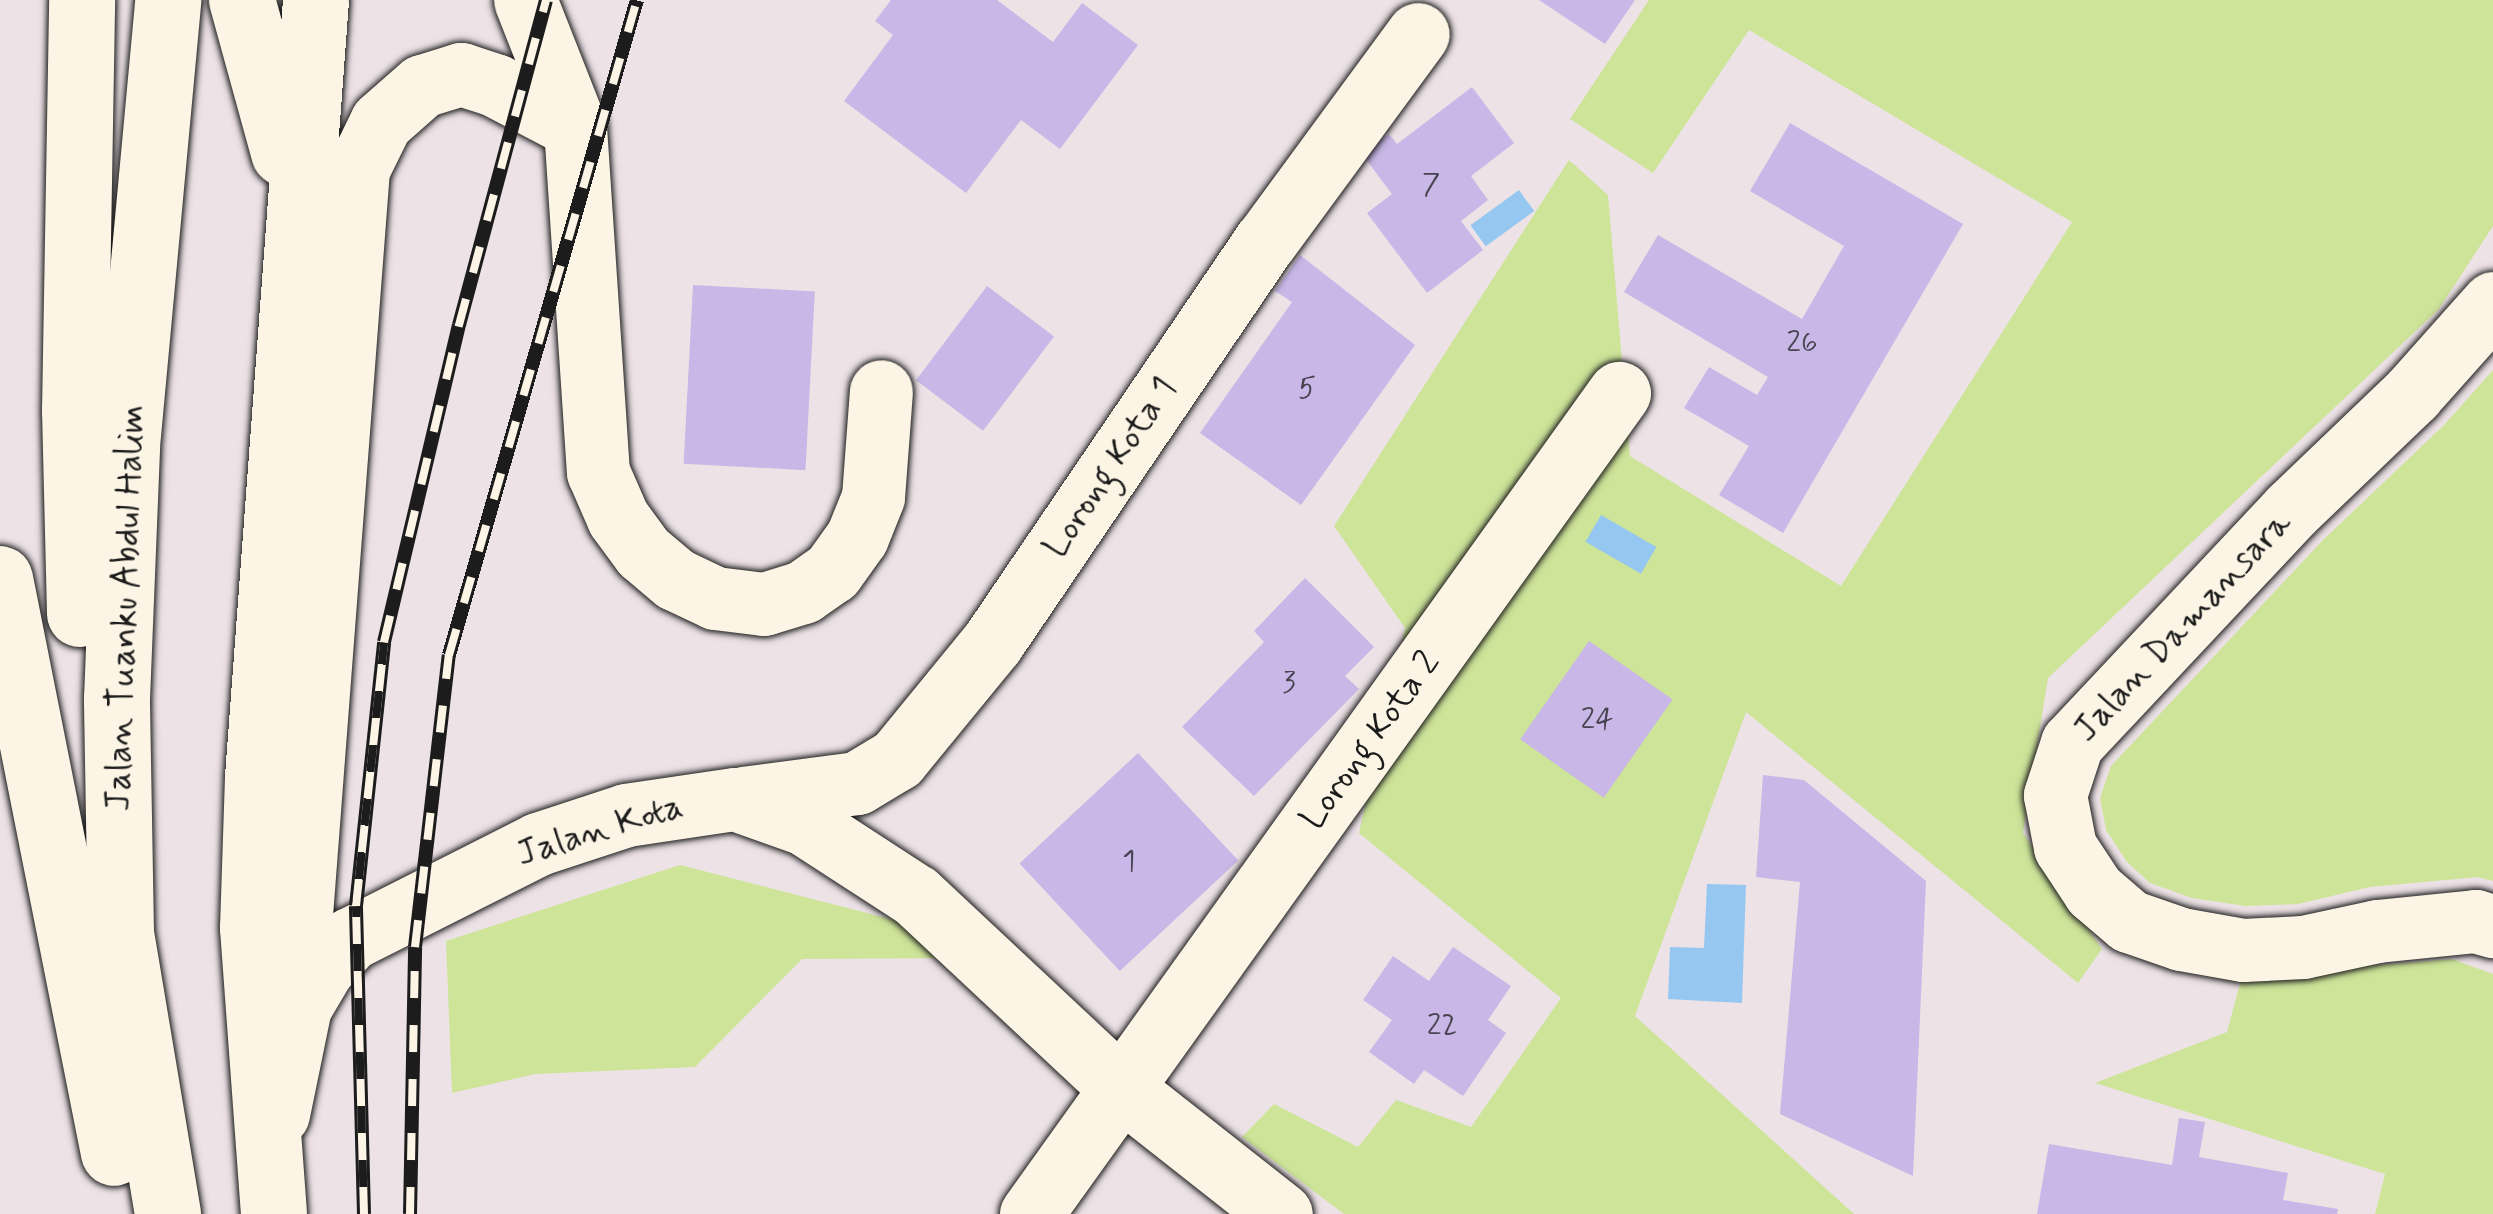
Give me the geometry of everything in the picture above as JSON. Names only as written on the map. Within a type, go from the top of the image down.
[{"type":"main road","points":[[82,0],[75,411],[84,770],[121,933]]},
{"type":"main road","name":"Jalan Tuanku Abdul Halim","points":[[168,0],[128,446],[117,699],[121,933],[168,1214]]},
{"type":"main road","points":[[242,0],[278,122],[297,221]]},
{"type":"main road","points":[[272,1202],[253,928],[297,221],[316,0]]},
{"type":"main road","points":[[0,579],[118,1178],[130,1214]]},
{"type":"street","points":[[525,0],[575,127],[598,472],[618,518],[643,552],[675,580],[715,598],[764,604],[802,592],[832,572],[857,537],[873,497],[881,391]]},
{"type":"street","name":"Lorong Kota 1","points":[[735,799],[857,783],[898,759],[992,644],[1265,242],[1418,34]]},
{"type":"street","points":[[300,1007],[300,928],[358,169],[380,122],[422,86],[461,74],[495,85],[575,127]]},
{"type":"street","name":"Jalan Damansara","points":[[2493,303],[2412,394],[2291,510],[2072,743],[2055,795],[2065,847],[2094,891],[2129,921],[2181,939],[2263,949],[2475,921],[2493,926]]},
{"type":"street","name":"Lorong Kota 2","points":[[1031,1214],[1619,393]]},
{"type":"street","name":"Jalan Kota","points":[[272,1202],[280,1089],[300,1007],[323,968],[350,939],[538,844],[626,815],[735,799],[805,824],[916,896],[1122,1089],[1281,1214]]},
{"type":"green space","points":[[1649,0],[2493,0],[2493,226],[2439,309],[2048,678],[2023,833],[2102,949],[2078,983],[1746,712],[1635,1016],[1854,1214],[1344,1214],[1242,1137],[1274,1104],[1358,1147],[1396,1100],[1471,1127],[1561,998],[1359,833],[1405,628],[1334,526],[1569,160],[1608,195],[1630,456],[1841,586],[2072,222],[1749,30],[1653,173],[1570,119]]},
{"type":"green space","points":[[2493,370],[2493,881],[2478,877],[2370,887],[2298,904],[2245,906],[2192,898],[2150,883],[2127,862],[2106,830],[2100,798],[2111,766],[2322,541],[2444,425]]},
{"type":"green space","points":[[680,865],[894,920],[958,958],[802,959],[695,1067],[535,1074],[452,1093],[446,941]]},
{"type":"green space","points":[[2452,959],[2493,974],[2493,1214],[2375,1214],[2385,1174],[2095,1083],[2227,1032],[2242,976]]},
{"type":"water","points":[[1519,190],[1534,211],[1486,246],[1470,225]]},
{"type":"water","points":[[1601,515],[1656,547],[1641,574],[1586,542]]},
{"type":"water","points":[[1707,884],[1746,885],[1742,1003],[1668,999],[1670,947],[1704,948]]},
{"type":"building","points":[[891,0],[997,0],[1053,42],[1082,3],[1138,45],[1060,149],[1021,120],[966,193],[844,101],[893,35],[875,21]]},
{"type":"building","points":[[1539,0],[1635,0],[1605,44]]},
{"type":"building","points":[[1472,87],[1514,143],[1471,176],[1488,200],[1461,221],[1483,250],[1427,293],[1367,213],[1392,194],[1362,154],[1389,134],[1397,144]]},
{"type":"building","points":[[1790,123],[1963,224],[1783,533],[1719,495],[1749,446],[1684,408],[1709,367],[1757,395],[1768,377],[1624,292],[1658,235],[1802,319],[1844,246],[1750,191]]},
{"type":"building","points":[[1300,255],[1415,345],[1301,505],[1200,433],[1292,302],[1275,291]]},
{"type":"building","points":[[693,285],[815,291],[805,470],[684,464]]},
{"type":"building","points":[[987,286],[1054,337],[983,431],[916,380]]},
{"type":"building","points":[[1305,578],[1374,647],[1345,676],[1359,689],[1254,796],[1182,727],[1264,642],[1254,631]]},
{"type":"building","points":[[1589,641],[1673,700],[1604,798],[1520,739]]},
{"type":"building","points":[[1138,753],[1238,861],[1120,971],[1020,863]]},
{"type":"building","points":[[1763,775],[1804,780],[1926,881],[1913,1176],[1780,1114],[1800,882],[1756,877]]},
{"type":"building","points":[[1453,947],[1511,986],[1488,1020],[1506,1033],[1463,1096],[1424,1070],[1414,1084],[1369,1052],[1392,1020],[1363,1000],[1393,956],[1429,981]]},
{"type":"building","points":[[2179,1118],[2205,1122],[2199,1157],[2288,1173],[2283,1200],[2338,1209],[2337,1214],[2037,1214],[2049,1144],[2172,1165]]},
{"type":"railway","points":[[364,1214],[356,906],[384,642],[459,325],[546,0]]},
{"type":"railway","points":[[410,1214],[415,947],[449,655],[637,0]]}]
